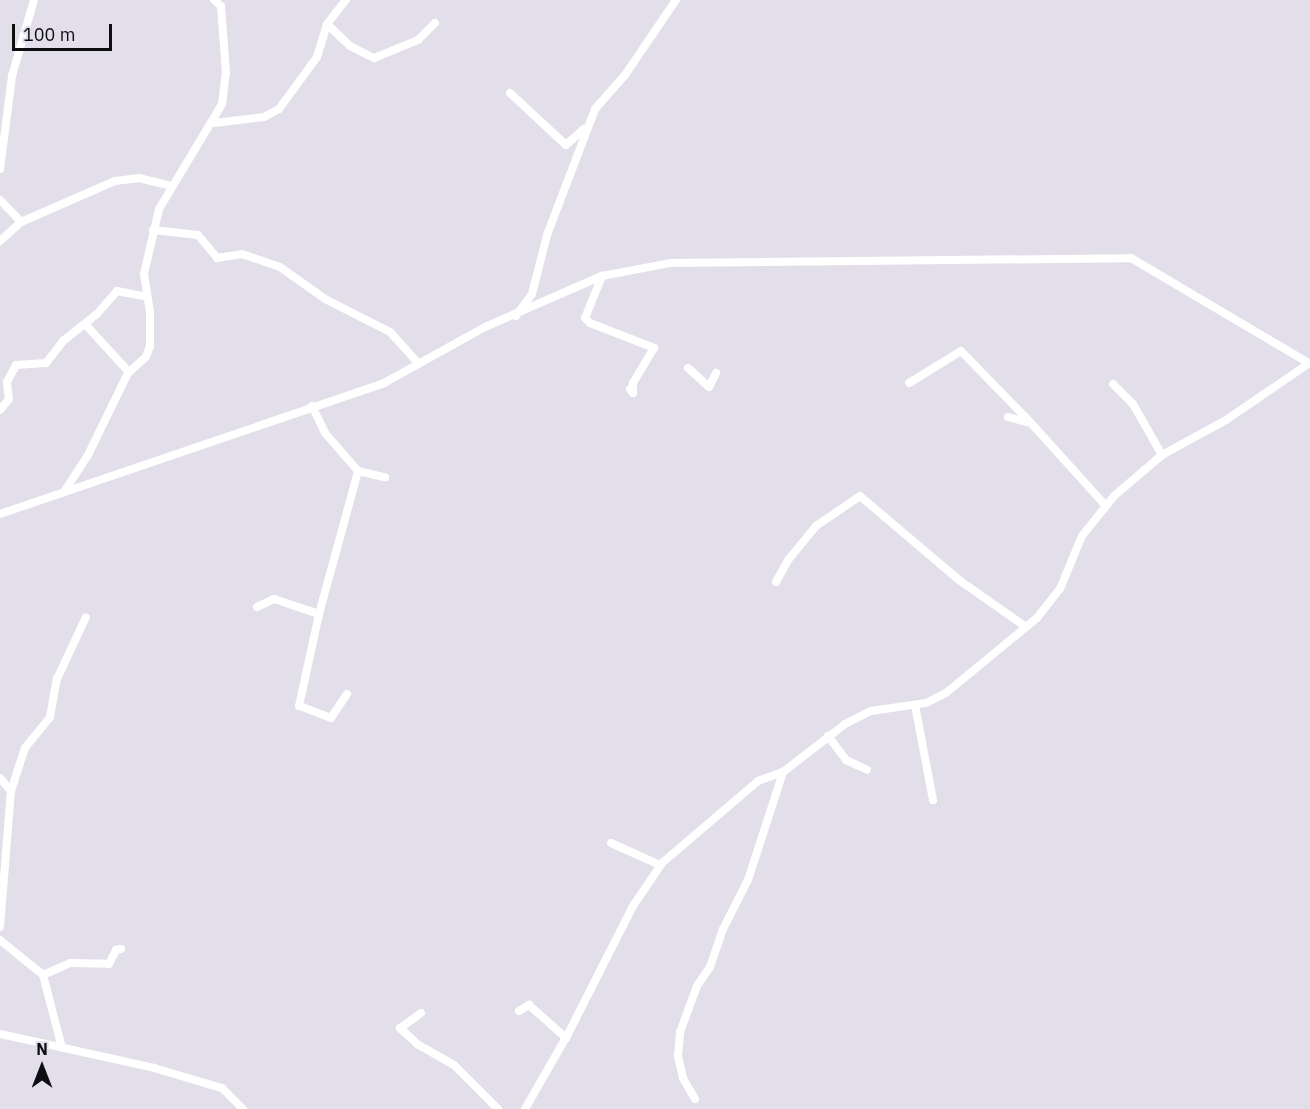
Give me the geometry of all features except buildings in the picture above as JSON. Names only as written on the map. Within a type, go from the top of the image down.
[{"type":"street","points":[[0,169],[12,76],[34,0]]},
{"type":"street","points":[[64,492],[88,455],[129,372],[146,357],[150,346],[144,274],[153,230],[171,186],[214,123],[222,104],[226,73],[221,6],[214,0]]},
{"type":"street","points":[[214,123],[264,117],[279,109],[317,57],[327,24],[346,0]]},
{"type":"street","points":[[510,93],[566,145],[580,135],[595,109],[625,75],[676,0]]},
{"type":"street","points":[[327,24],[350,46],[374,58],[418,40],[435,23]]},
{"type":"street","points":[[516,317],[532,294],[547,235],[595,109]]},
{"type":"street","points":[[0,241],[21,222],[116,181],[139,178],[171,186]]},
{"type":"street","points":[[0,200],[21,222]]},
{"type":"street","points":[[153,230],[198,235],[217,258],[242,254],[280,267],[325,299],[390,332],[419,364]]},
{"type":"street","points":[[0,514],[384,383],[485,327],[516,317],[602,276],[670,263],[1131,258],[1309,364],[1226,420],[1161,455],[1106,506],[1082,536],[1060,589],[1026,627],[946,693],[915,705],[871,711],[828,736],[783,772],[758,782],[660,865],[633,906],[566,1038],[525,1109]]},
{"type":"street","points":[[602,276],[585,318],[590,323],[654,348],[633,383],[633,393],[630,389]]},
{"type":"street","points":[[0,410],[9,399],[10,372],[16,365],[46,363],[63,341],[85,324],[117,291],[147,297]]},
{"type":"street","points":[[85,324],[129,372]]},
{"type":"street","points":[[909,383],[961,351],[1031,423],[1106,506]]},
{"type":"street","points":[[688,368],[709,387],[716,373]]},
{"type":"street","points":[[1113,384],[1133,404],[1161,455]]},
{"type":"street","points":[[312,406],[325,433],[358,471],[385,477]]},
{"type":"street","points":[[1008,417],[1031,423]]},
{"type":"street","points":[[347,694],[330,718],[299,706],[319,614],[358,471]]},
{"type":"street","points":[[776,582],[789,559],[816,526],[860,496],[959,580],[1026,627]]},
{"type":"street","points":[[257,607],[274,599],[319,614]]},
{"type":"street","points":[[0,927],[4,844],[11,791],[25,748],[50,717],[57,679],[86,617]]},
{"type":"street","points":[[915,705],[933,801]]},
{"type":"street","points":[[828,736],[846,760],[867,770]]},
{"type":"street","points":[[695,1099],[683,1078],[678,1056],[680,1032],[697,986],[710,967],[723,929],[748,880],[783,772]]},
{"type":"street","points":[[0,778],[11,791]]},
{"type":"street","points":[[610,843],[660,865]]},
{"type":"street","points":[[0,940],[43,975],[62,1048]]},
{"type":"street","points":[[43,975],[70,963],[109,964],[116,950],[121,949]]},
{"type":"street","points":[[519,1011],[530,1005],[566,1038]]},
{"type":"street","points":[[421,1013],[400,1028],[417,1044],[454,1065],[498,1109]]},
{"type":"street","points":[[0,1034],[222,1088],[243,1109]]}]
